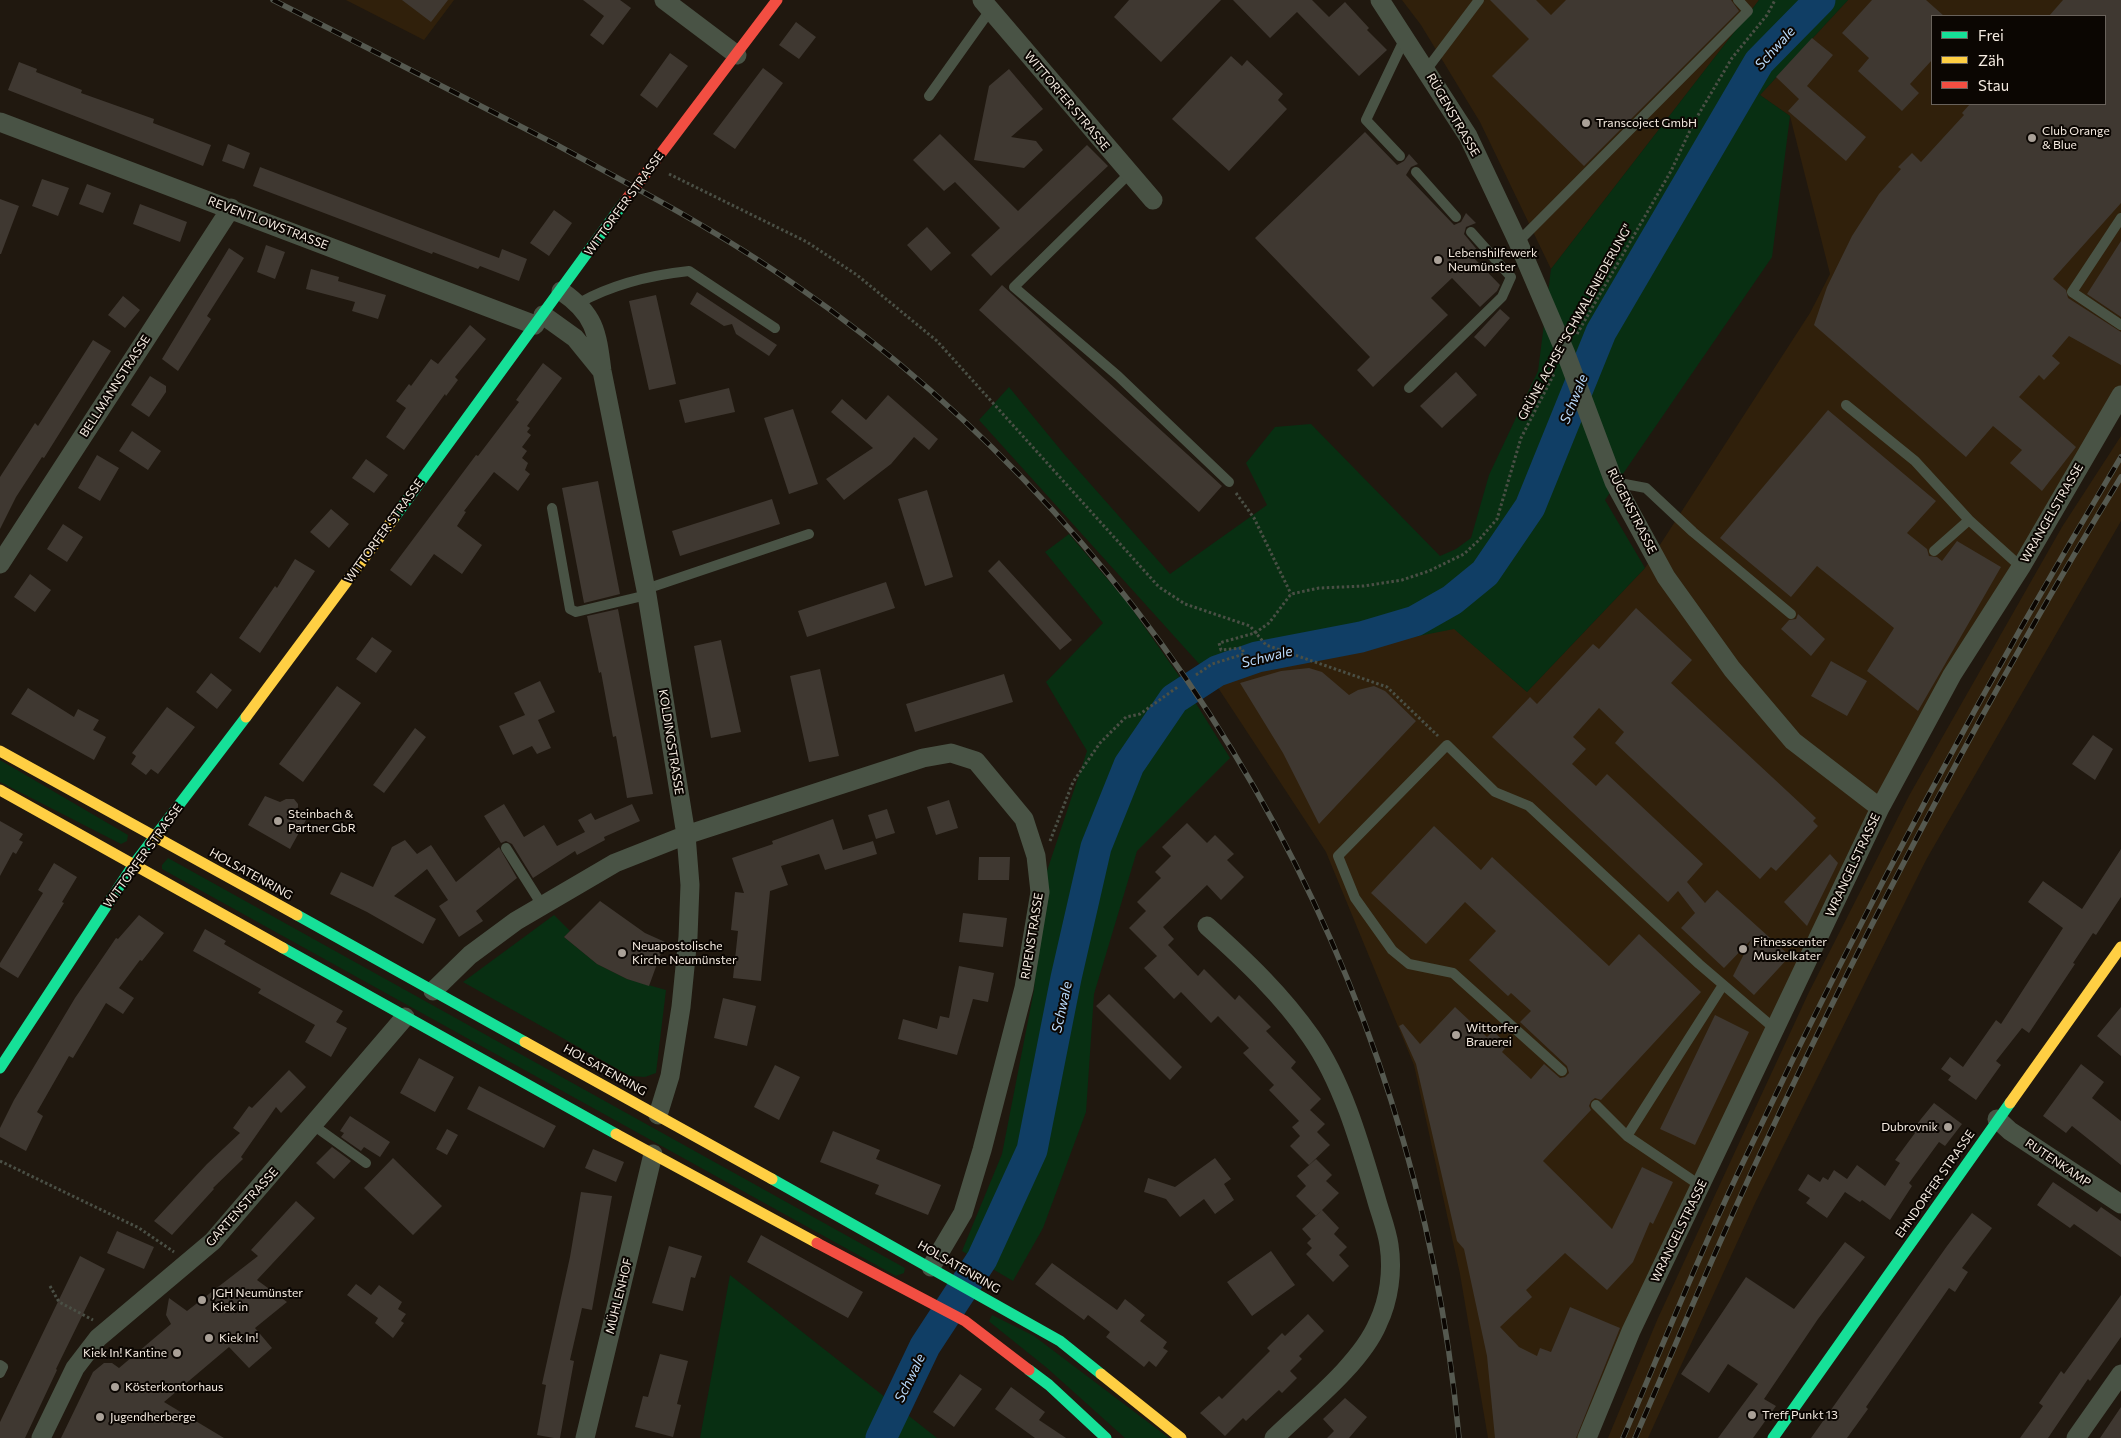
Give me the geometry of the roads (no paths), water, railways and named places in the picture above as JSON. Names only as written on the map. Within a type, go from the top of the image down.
[{"type":"main road","name":"WITTORFER STRASSE","points":[[0,1068],[134,864],[296,650],[561,291],[651,165],[777,0]]},
{"type":"main road","name":"HOLSATENRING","points":[[0,750],[939,1271],[1060,1341],[1181,1438]]},
{"type":"main road","points":[[0,790],[653,1154],[965,1322],[1049,1385],[1106,1438]]},
{"type":"main road","name":"EHNDORFER STRASSE","points":[[1773,1438],[1997,1119],[2121,947]]},
{"type":"street","points":[[664,0],[737,54]]},
{"type":"street","name":"RÜGENSTRASSE","points":[[1380,0],[1427,69],[1468,136],[1518,242],[1568,360],[1614,482],[1666,577],[1732,670],[1793,741],[1880,808]]},
{"type":"street","name":"WITTORFER STRASSE","points":[[986,5],[1153,200]]},
{"type":"street","name":"REVENTLOWSTRASSE","points":[[0,122],[539,320]]},
{"type":"street","name":"BELLMANNSTRASSE","points":[[0,564],[230,208]]},
{"type":"street","name":"KOLDINGSTRASSE","points":[[561,291],[579,303],[589,316],[598,339],[602,371],[647,592],[686,835],[690,885],[683,987],[670,1076],[658,1115]]},
{"type":"street","name":"KOLDINGSTRASSE","points":[[539,320],[575,338],[602,371]]},
{"type":"street","name":"WRANGELSTRASSE","points":[[1587,1438],[1631,1331],[1880,808],[1952,676],[2021,567],[2121,395]]},
{"type":"street","name":"RIPENSTRASSE","points":[[433,991],[470,955],[542,905],[615,863],[686,835],[923,758],[952,753],[976,762],[1024,819],[1036,856],[1040,892],[1024,988],[982,1150],[964,1213],[939,1271]]},
{"type":"street","points":[[1207,926],[1266,982],[1294,1014],[1316,1046],[1341,1096],[1365,1162],[1389,1244],[1390,1273],[1386,1301],[1378,1324],[1364,1348],[1338,1377],[1274,1438]]},
{"type":"street","name":"GARTENSTRASSE","points":[[41,1438],[75,1368],[98,1338],[213,1241],[405,1017]]},
{"type":"street","name":"RUTENKAMP","points":[[1997,1119],[2010,1131],[2121,1204]]},
{"type":"street","name":"MÜHLENHOF","points":[[585,1438],[653,1154]]},
{"type":"street","points":[[2076,1438],[2121,1374]]},
{"type":"lane","points":[[1427,69],[1479,0]]},
{"type":"lane","points":[[1518,242],[1748,11],[1738,0]]},
{"type":"lane","points":[[929,96],[986,5]]},
{"type":"lane","points":[[1400,156],[1366,120],[1406,37]]},
{"type":"lane","points":[[1416,172],[1456,216]]},
{"type":"lane","points":[[1129,174],[1014,287],[1118,376],[1229,482]]},
{"type":"lane","points":[[2121,218],[2072,292],[2121,325]]},
{"type":"lane","points":[[1471,232],[1511,277]]},
{"type":"lane","points":[[579,303],[602,290],[664,274],[689,270],[776,328]]},
{"type":"lane","points":[[1511,277],[1532,275]]},
{"type":"lane","points":[[1410,388],[1502,297],[1511,277]]},
{"type":"lane","points":[[1846,405],[1915,461],[1969,520],[2021,567]]},
{"type":"lane","points":[[1614,482],[1646,488],[1693,532],[1791,614]]},
{"type":"lane","points":[[552,508],[570,609],[576,612],[647,592],[809,534]]},
{"type":"lane","points":[[1934,551],[1969,520]]},
{"type":"lane","points":[[1562,1071],[1452,973],[1409,964],[1392,950],[1355,898],[1338,856],[1447,745],[1495,792],[1528,806],[1723,985],[1775,1029]]},
{"type":"lane","points":[[506,848],[542,905]]},
{"type":"lane","points":[[1627,1136],[1723,985]]},
{"type":"lane","points":[[1596,1105],[1627,1136],[1701,1186]]},
{"type":"lane","points":[[313,1125],[366,1163]]},
{"type":"lane","points":[[0,1365],[3,1366],[0,1374]]},
{"type":"waterway","name":"Schwale","points":[[881,1438],[925,1346],[982,1259],[1032,1150],[1066,978],[1096,847],[1129,765],[1174,699],[1217,671],[1257,657],[1361,637],[1415,621],[1452,600],[1485,573],[1530,507],[1601,332],[1759,62],[1820,0]]},
{"type":"railway","points":[[273,0],[555,144],[736,246],[794,284],[931,390],[1053,511],[1161,644],[1254,787],[1331,940],[1391,1100],[1434,1267],[1459,1438]]},
{"type":"railway","points":[[1623,1438],[1718,1217],[1838,969],[1975,710],[2121,457]]},
{"type":"railway","points":[[1635,1438],[1745,1186],[1845,978],[1977,725],[2024,641],[2121,477]]},
{"type":"place","name":"Transcoject GmbH","points":[[1586,123]]},
{"type":"place","name":"Club Orange & Blue","points":[[2032,138]]},
{"type":"place","name":"Lebenshilfewerk Neumünster","points":[[1438,260]]},
{"type":"place","name":"Steinbach & Partner GbR","points":[[278,821]]},
{"type":"place","name":"Fitnesscenter Muskelkater","points":[[1743,949]]},
{"type":"place","name":"Neuapostolische Kirche Neumünster","points":[[622,953]]},
{"type":"place","name":"Wittorfer Brauerei","points":[[1456,1035]]},
{"type":"place","name":"Dubrovnik","points":[[1948,1127]]},
{"type":"place","name":"JGH Neumünster Kiek in","points":[[202,1300]]},
{"type":"place","name":"Kiek In!","points":[[209,1338]]},
{"type":"place","name":"Kiek In! Kantine","points":[[177,1353]]},
{"type":"place","name":"Kösterkontorhaus","points":[[115,1387]]},
{"type":"place","name":"Treff Punkt 13","points":[[1752,1415]]},
{"type":"place","name":"Jugendherberge","points":[[100,1417]]}]
